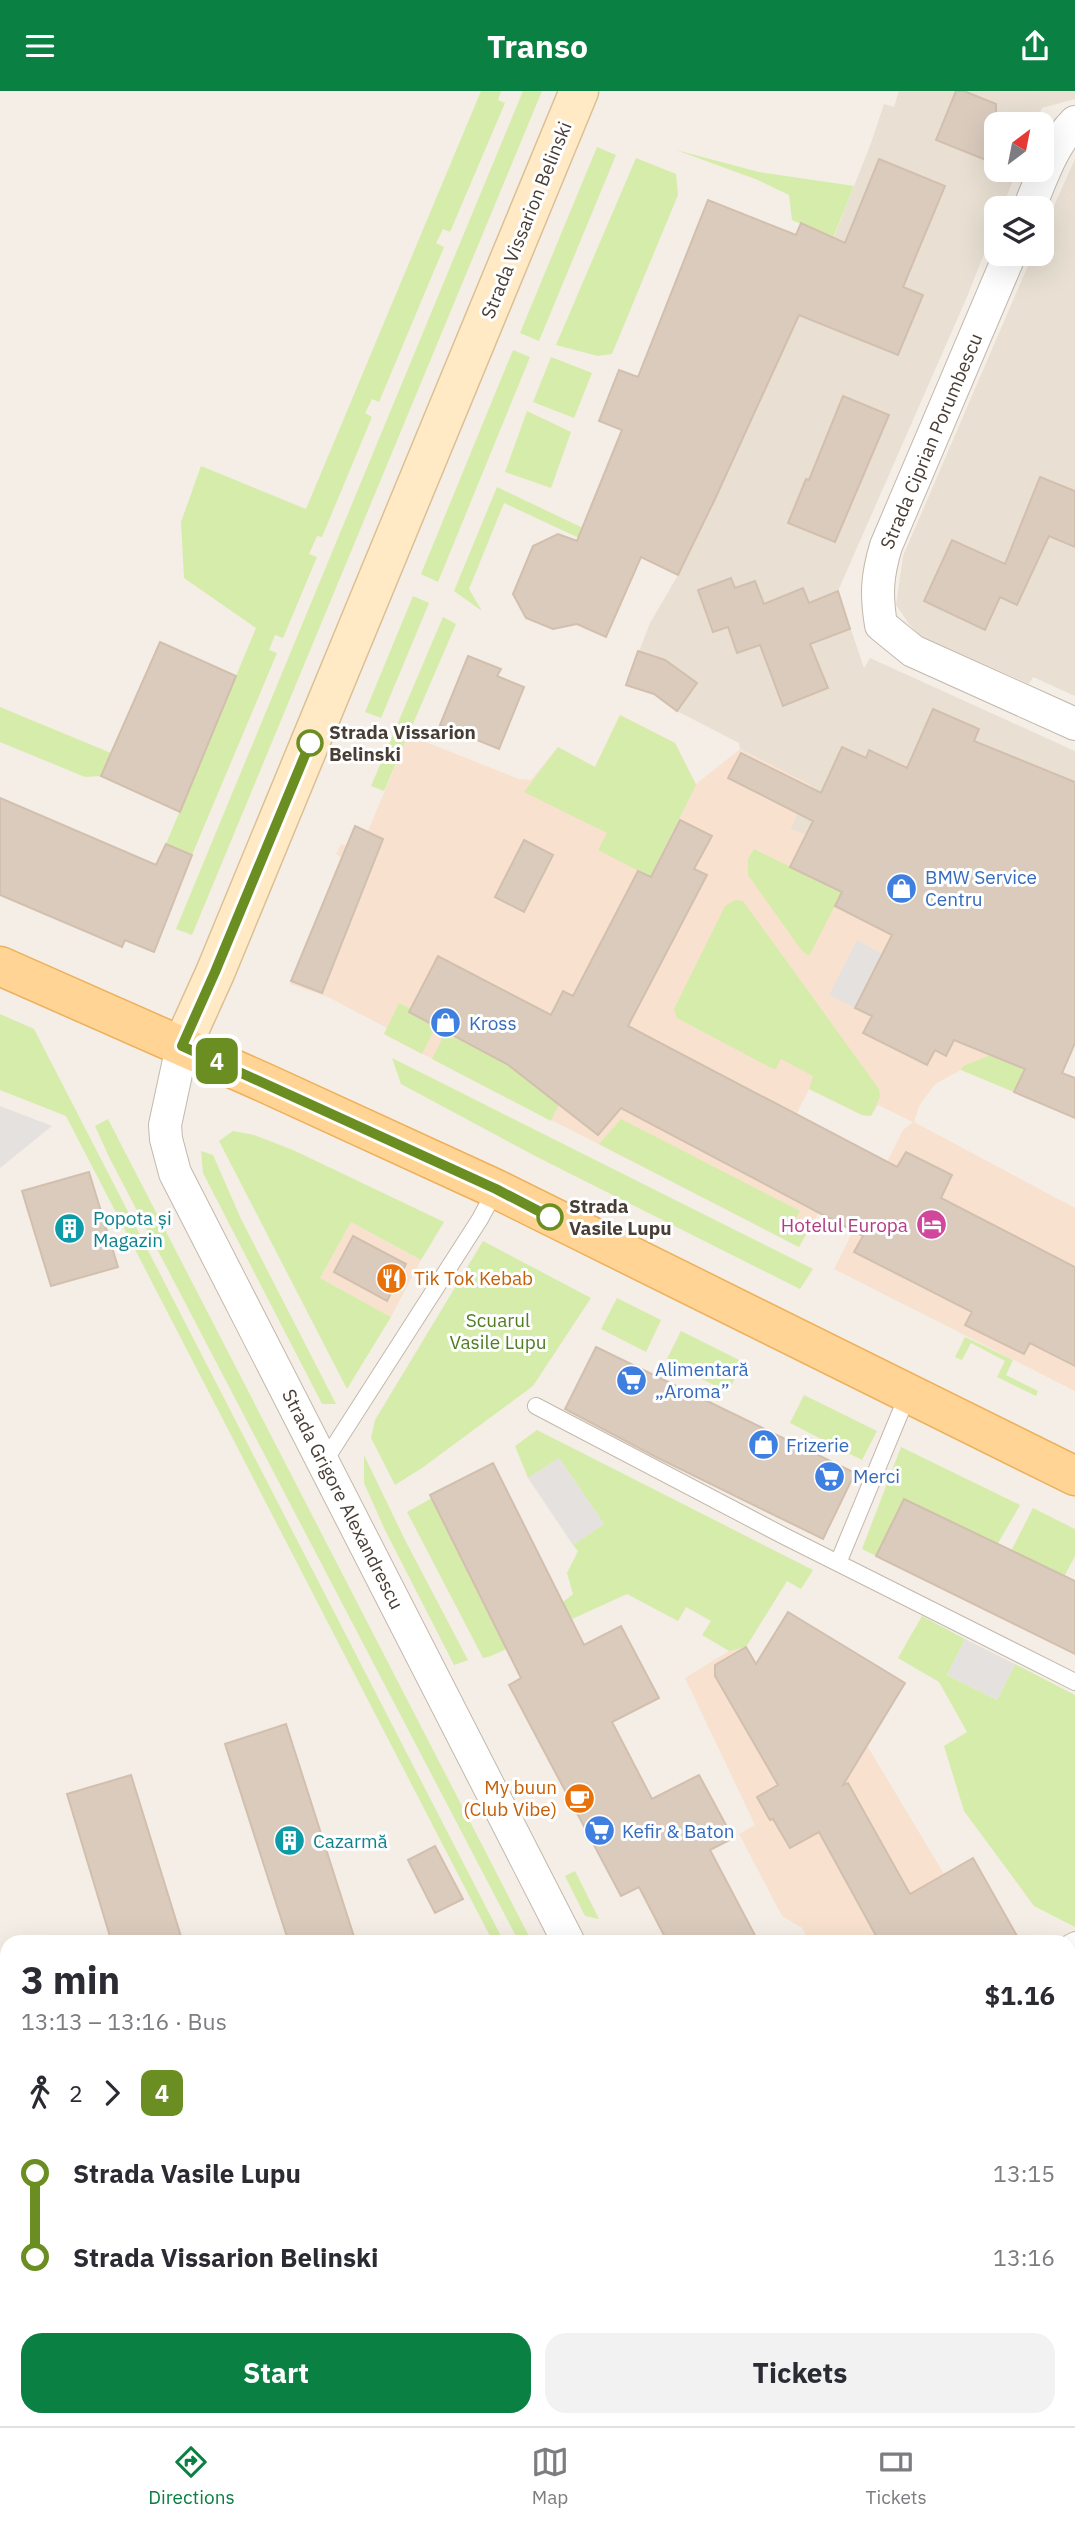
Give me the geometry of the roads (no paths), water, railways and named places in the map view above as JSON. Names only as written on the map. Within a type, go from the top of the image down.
[{"type":"main road","name":"Strada Vissarion Belinski","points":[[182,1046],[579,91]]},
{"type":"main road","points":[[0,966],[496,1189],[1075,1476]]},
{"type":"street","points":[[1034,196],[1051,156],[1064,133],[1075,122]]},
{"type":"street","name":"Strada Ciprian Porumbescu","points":[[1005,266],[886,546],[879,570],[877,598],[881,625],[913,651],[1075,724]]},
{"type":"street","name":"Strada Grigore Alexandrescu","points":[[182,1046],[165,1125],[166,1139],[176,1173],[565,1935]]},
{"type":"lane","points":[[324,1462],[496,1189]]},
{"type":"lane","points":[[838,1563],[908,1394]]},
{"type":"lane","points":[[536,1406],[1075,1682]]},
{"type":"place","name":"Strada Vissarion Belinski","points":[[310,743]]},
{"type":"place","name":"BMW Service Centru","points":[[902,888]]},
{"type":"place","name":"Kross","points":[[446,1023]]},
{"type":"place","name":"Strada Vasile Lupu","points":[[550,1217]]},
{"type":"place","name":"Hotelul Europa","points":[[931,1225]]},
{"type":"place","name":"Popota și Magazin","points":[[70,1229]]},
{"type":"place","name":"Tik Tok Kebab","points":[[391,1278]]},
{"type":"place","name":"Alimentară „Aroma”","points":[[632,1380]]},
{"type":"place","name":"Frizerie","points":[[763,1445]]},
{"type":"place","name":"Merci","points":[[830,1476]]},
{"type":"place","name":"My buun (Club Vibe)","points":[[580,1798]]},
{"type":"place","name":"Kefir & Baton","points":[[599,1831]]},
{"type":"place","name":"Cazarmă","points":[[290,1841]]},
{"type":"park label","name":"Scuarul Vasile Lupu","points":[[498,1331]]}]
